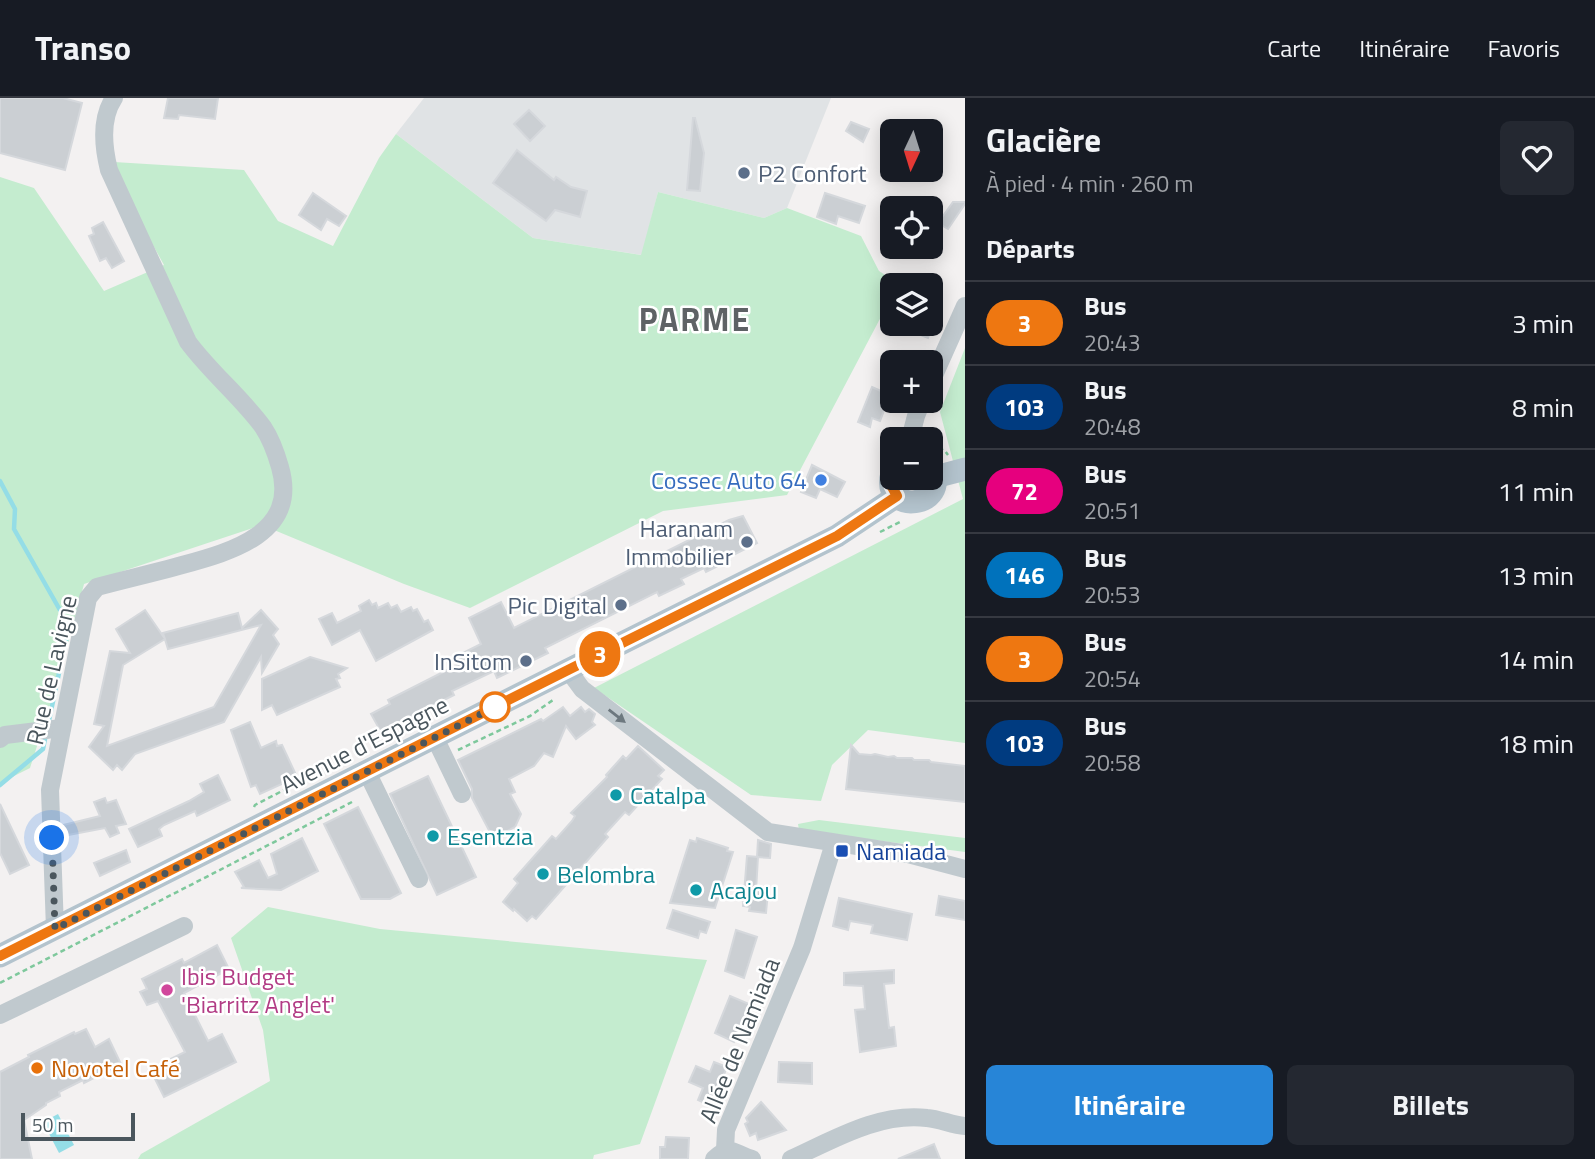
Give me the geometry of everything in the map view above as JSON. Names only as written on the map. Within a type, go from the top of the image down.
[{"type":"main road","points":[[894,490],[897,496],[912,503],[926,499],[945,468]]},
{"type":"main road","name":"Avenue d'Espagne","points":[[0,956],[440,747],[568,670],[837,536],[897,496]]},
{"type":"street","name":"Rue de Lavigne","points":[[55,929],[50,790],[55,729],[88,598],[97,587],[224,554],[265,531],[277,516],[282,499],[283,478],[264,428],[203,363],[188,342],[109,170],[103,142],[105,122],[114,98]]},
{"type":"street","points":[[943,355],[965,306]]},
{"type":"street","points":[[568,670],[582,689],[768,832],[908,854],[965,869]]},
{"type":"street","points":[[0,738],[5,735],[55,729]]},
{"type":"street","points":[[440,747],[463,794]]},
{"type":"street","points":[[371,779],[419,879]]},
{"type":"street","name":"Allée de Namiada","points":[[719,1155],[726,1130],[802,948],[834,842]]},
{"type":"street","points":[[0,1015],[184,926]]},
{"type":"street","points":[[791,1159],[861,1128],[898,1117],[928,1118],[965,1126]]},
{"type":"street","points":[[719,1155],[735,1151],[746,1158]]},
{"type":"path","points":[[943,450],[945,468]]},
{"type":"path","points":[[440,747],[476,743],[530,716],[557,697]]},
{"type":"path","points":[[0,983],[346,806],[371,779]]},
{"type":"shaded area","points":[[424,98],[831,98],[787,208],[764,218],[658,192],[642,255],[533,238],[396,134]]},
{"type":"green space","points":[[396,134],[533,238],[641,255],[658,192],[764,218],[787,208],[861,236],[882,273],[880,319],[787,495],[663,511],[470,608],[404,584],[262,525],[84,584],[60,674],[30,768],[0,783],[0,177],[34,188],[104,291],[164,265],[129,202],[114,162],[244,170],[278,221],[333,246],[379,158]]},
{"type":"green space","points":[[965,348],[965,743],[868,730],[832,765],[821,801],[751,795],[594,688],[963,499],[940,413],[943,413],[943,404]]},
{"type":"green space","points":[[819,820],[965,838],[965,852],[799,830],[798,824]]},
{"type":"green space","points":[[268,907],[380,929],[707,960],[640,1144],[594,1155],[593,1159],[138,1159],[141,1154],[270,1081],[263,1030],[231,938]]},
{"type":"water","points":[[58,1114],[74,1145],[59,1153],[43,1122]]},
{"type":"building","points":[[0,98],[63,98],[82,103],[65,170],[0,153]]},
{"type":"building","points":[[168,98],[218,98],[215,119],[179,115],[178,119],[164,118]]},
{"type":"building","points":[[529,110],[545,126],[530,141],[514,124]]},
{"type":"building","points":[[693,118],[704,153],[700,191],[687,190]]},
{"type":"building","points":[[851,122],[869,129],[863,142],[846,131]]},
{"type":"building","points":[[517,150],[554,180],[556,177],[571,187],[587,191],[580,217],[555,210],[546,221],[493,183]]},
{"type":"building","points":[[313,193],[346,216],[339,226],[327,219],[321,230],[299,215]]},
{"type":"building","points":[[825,193],[865,206],[859,223],[838,216],[836,224],[817,217]]},
{"type":"building","points":[[953,202],[965,202],[948,229],[943,226],[943,216]]},
{"type":"building","points":[[103,222],[124,261],[112,268],[106,258],[100,261],[89,236],[94,234],[92,228]]},
{"type":"building","points":[[872,387],[880,391],[880,413],[883,413],[880,421],[872,418],[870,427],[858,422]]},
{"type":"building","points":[[812,465],[845,482],[837,497],[820,489],[816,498],[801,492]]},
{"type":"building","points":[[743,516],[757,543],[729,557],[730,560],[706,572],[704,568],[681,579],[684,584],[659,596],[657,592],[545,648],[548,653],[497,678],[494,671],[452,691],[454,695],[416,714],[418,717],[405,724],[404,720],[381,732],[371,714],[390,704],[388,700],[461,663],[457,656],[481,644],[469,618],[501,602],[514,628],[729,520]]},
{"type":"building","points":[[369,600],[372,605],[376,603],[378,608],[388,603],[391,608],[397,605],[401,612],[411,607],[413,611],[417,609],[424,622],[428,620],[433,630],[376,661],[360,630],[332,645],[319,619],[332,613],[337,623],[361,611],[359,606]]},
{"type":"building","points":[[145,610],[165,639],[163,633],[238,613],[242,628],[261,610],[278,629],[273,635],[279,644],[262,673],[261,657],[224,722],[135,754],[122,770],[117,765],[113,770],[89,747],[104,726],[94,724],[110,651],[130,653],[116,629]],"holes":[[[261,625],[214,707],[107,746],[123,665],[165,639],[168,649]]]},
{"type":"building","points":[[310,657],[347,668],[338,674],[340,678],[336,679],[340,687],[277,715],[272,705],[262,710],[262,679]]},
{"type":"building","points":[[563,707],[570,716],[581,707],[585,712],[589,709],[595,714],[592,722],[595,725],[576,739],[566,726],[553,757],[544,753],[534,766],[509,779],[515,792],[510,794],[521,814],[515,827],[493,838],[472,798],[472,789],[458,760],[541,719],[543,721]]},
{"type":"building","points":[[250,722],[261,748],[276,741],[277,746],[282,745],[297,777],[260,794],[256,785],[251,787],[231,730]]},
{"type":"building","points":[[851,745],[859,754],[965,766],[965,802],[846,789]]},
{"type":"building","points":[[638,746],[664,770],[658,776],[662,779],[629,815],[625,812],[605,834],[608,837],[536,919],[532,916],[527,921],[503,902],[518,883],[514,879],[552,836],[556,839],[572,821],[575,816],[571,813],[607,777],[623,756],[626,759]]},
{"type":"building","points":[[218,775],[230,800],[197,816],[195,811],[164,825],[159,829],[162,836],[138,847],[129,829],[204,792],[200,784]]},
{"type":"building","name":"Esentzia","points":[[428,776],[476,877],[437,895],[390,794]]},
{"type":"building","points":[[105,798],[107,803],[116,800],[126,824],[116,826],[119,833],[110,837],[105,828],[63,836],[63,825],[100,816],[94,802]]},
{"type":"building","points":[[0,804],[29,865],[10,874],[0,853]]},
{"type":"building","points":[[358,807],[401,893],[390,899],[361,899],[324,824]]},
{"type":"building","points":[[302,838],[318,871],[281,890],[241,888],[244,887],[235,872],[259,860],[268,878],[277,874],[271,854]]},
{"type":"building","name":"Acajou","points":[[697,838],[733,852],[715,908],[670,903],[690,840],[696,842]]},
{"type":"building","points":[[758,840],[771,844],[770,858],[757,857]]},
{"type":"building","points":[[126,850],[130,862],[100,876],[94,863]]},
{"type":"building","points":[[747,856],[758,857],[756,891],[768,892],[766,913],[749,911],[750,907],[743,906]]},
{"type":"building","points":[[939,896],[965,901],[965,920],[936,915]]},
{"type":"building","points":[[839,898],[912,914],[907,940],[871,933],[873,925],[850,921],[848,930],[833,926]]},
{"type":"building","points":[[673,910],[710,922],[706,933],[700,931],[698,938],[667,928]]},
{"type":"building","points":[[736,930],[757,937],[744,978],[725,971]]},
{"type":"building","points":[[217,945],[229,969],[184,993],[208,1041],[222,1034],[236,1062],[164,1097],[150,1069],[185,1052],[158,1001],[147,1005],[140,992],[147,989],[142,979],[182,959],[184,963]]},
{"type":"building","points":[[894,970],[894,983],[884,984],[889,1028],[894,1027],[896,1046],[860,1052],[855,1010],[865,1009],[863,986],[844,985],[844,973]]},
{"type":"building","points":[[730,996],[749,1004],[734,1042],[715,1033]]},
{"type":"building","points":[[86,1029],[95,1047],[109,1039],[121,1064],[59,1092],[60,1096],[24,1120],[32,1159],[0,1159],[0,1072],[74,1032],[75,1034]]},
{"type":"building","points":[[714,1062],[727,1067],[711,1106],[698,1100],[703,1088],[689,1082],[696,1066],[710,1072]]},
{"type":"building","points":[[779,1062],[812,1063],[812,1084],[778,1082]]},
{"type":"building","points":[[761,1102],[786,1130],[758,1140],[756,1133],[750,1136],[745,1124],[748,1122],[746,1118]]},
{"type":"building","points":[[666,1137],[689,1138],[688,1159],[660,1159],[660,1147],[665,1147]]},
{"type":"building","points":[[934,1144],[940,1159],[898,1159]]},
{"type":"waterway","points":[[0,481],[15,509],[14,529],[69,626],[48,725]]},
{"type":"waterway","points":[[0,785],[43,749],[46,734]]},
{"type":"bus line","name":"3","points":[[0,956],[837,536],[897,496],[893,490]]},
{"type":"place","name":"P2 Confort","points":[[744,173]]},
{"type":"place","name":"Cossec Auto 64","points":[[821,480]]},
{"type":"place","name":"Haranam Immobilier","points":[[747,542]]},
{"type":"place","name":"Pic Digital","points":[[621,605]]},
{"type":"place","name":"InSitom","points":[[526,661]]},
{"type":"place","name":"Catalpa","points":[[616,795]]},
{"type":"place","name":"Esentzia","points":[[433,836]]},
{"type":"place","name":"Namiada","points":[[842,851]]},
{"type":"place","name":"Belombra","points":[[543,874]]},
{"type":"place","name":"Acajou","points":[[696,890]]},
{"type":"place","name":"Ibis Budget 'Biarritz Anglet'","points":[[167,990]]},
{"type":"place","name":"Novotel Café","points":[[37,1068]]},
{"type":"district","name":"PARME","points":[[695,319]]},
{"type":"route","points":[[52,838],[55,929],[495,707]]}]
